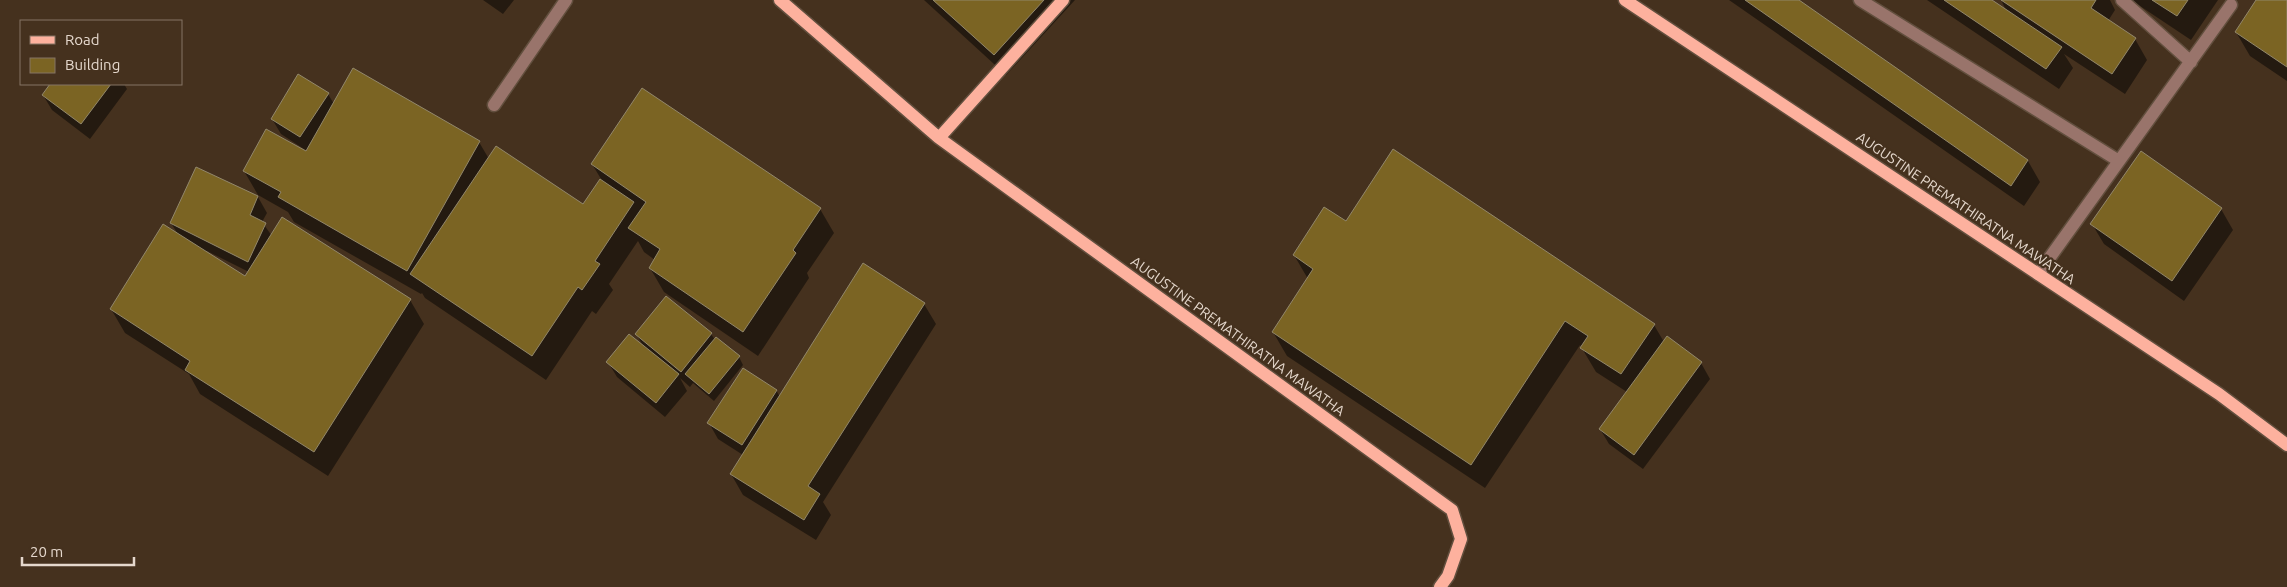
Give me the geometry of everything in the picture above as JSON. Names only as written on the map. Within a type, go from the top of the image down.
[{"type":"main road","name":"AUGUSTINE PREMATHIRATNA MAWATHA","points":[[780,0],[939,138],[1452,510],[1461,538],[1448,576],[1440,587]]},
{"type":"main road","points":[[939,138],[1063,0]]},
{"type":"main road","name":"AUGUSTINE PREMATHIRATNA MAWATHA","points":[[1625,0],[2219,394],[2287,446]]},
{"type":"lane","points":[[494,105],[566,0]]},
{"type":"lane","points":[[1860,0],[2119,161]]},
{"type":"lane","points":[[2122,0],[2190,62]]},
{"type":"lane","points":[[2038,274],[2232,5]]},
{"type":"building","points":[[933,0],[1044,0],[994,55]]},
{"type":"building","points":[[1745,0],[1799,0],[2028,160],[2011,186]]},
{"type":"building","points":[[1944,0],[1992,0],[2062,47],[2046,69]]},
{"type":"building","points":[[2001,0],[2096,0],[2091,8],[2136,38],[2112,74]]},
{"type":"building","points":[[2152,0],[2188,0],[2177,16]]},
{"type":"building","points":[[2256,0],[2287,0],[2287,67],[2235,32]]},
{"type":"building","points":[[353,68],[480,141],[407,271],[278,197],[281,192],[243,171],[266,129],[306,151]]},
{"type":"building","points":[[298,74],[329,93],[300,137],[271,119]]},
{"type":"building","points":[[49,85],[110,85],[81,124],[42,95]]},
{"type":"building","points":[[642,88],[821,208],[793,250],[796,253],[743,332],[649,268],[660,249],[628,228],[646,202],[591,164]]},
{"type":"building","points":[[496,146],[583,204],[600,179],[634,202],[595,261],[600,264],[582,290],[578,287],[532,356],[410,274]]},
{"type":"building","points":[[1393,149],[1655,324],[1621,374],[1580,348],[1588,336],[1565,321],[1471,465],[1272,332],[1313,269],[1293,255],[1324,207],[1346,221]]},
{"type":"building","points":[[2141,151],[2222,208],[2172,281],[2090,224]]},
{"type":"building","points":[[196,167],[258,196],[250,215],[266,223],[248,262],[170,223]]},
{"type":"building","points":[[282,217],[411,299],[314,452],[185,370],[190,361],[110,309],[163,224],[245,276]]},
{"type":"building","points":[[863,263],[925,303],[808,486],[820,494],[804,520],[730,474]]},
{"type":"building","points":[[666,296],[712,333],[681,372],[635,334]]},
{"type":"building","points":[[629,334],[679,374],[656,403],[606,362]]},
{"type":"building","points":[[1667,336],[1702,362],[1634,455],[1599,429]]},
{"type":"building","points":[[716,337],[740,356],[709,394],[685,374]]},
{"type":"building","points":[[743,368],[777,390],[742,445],[707,423]]}]
